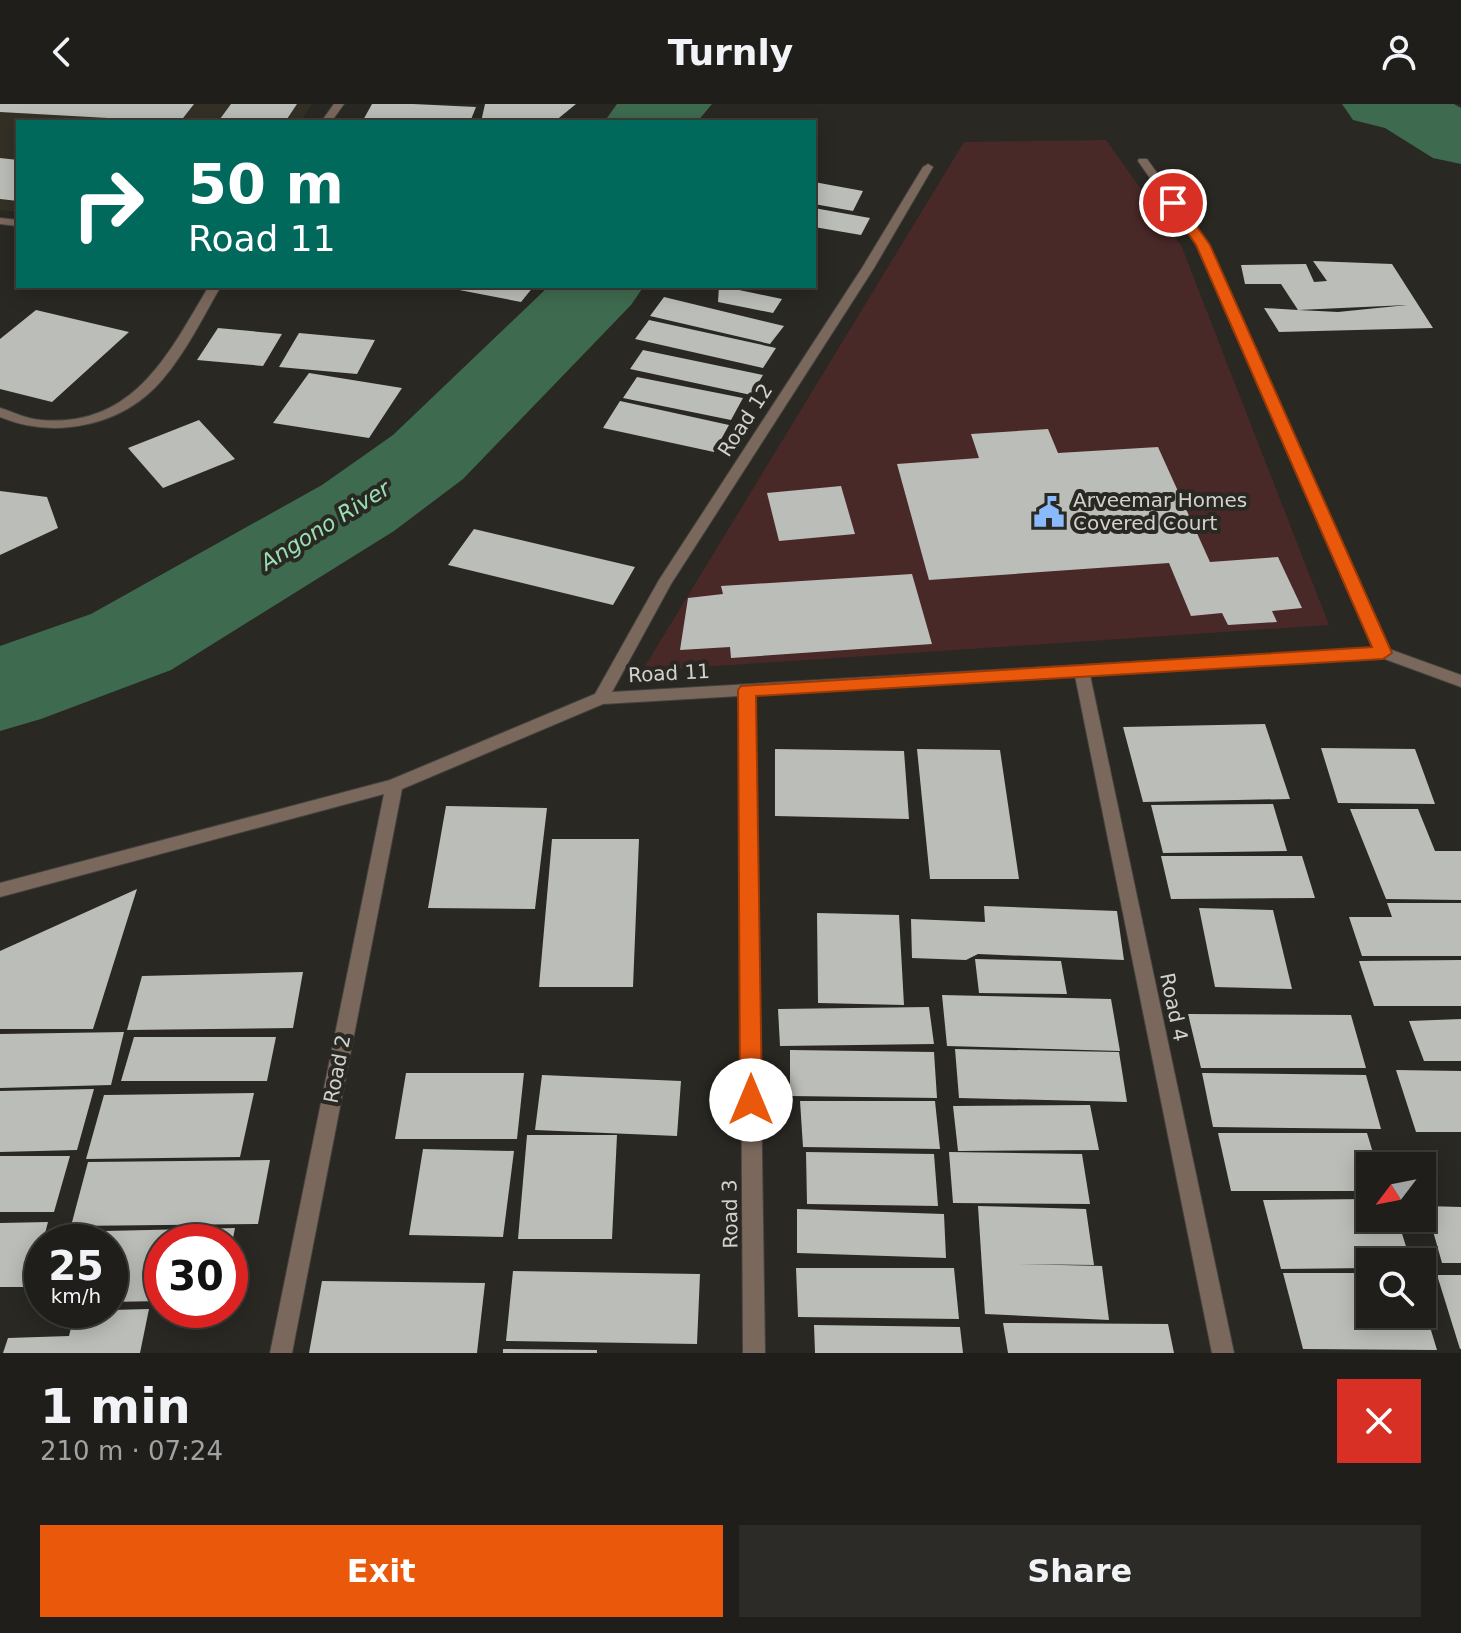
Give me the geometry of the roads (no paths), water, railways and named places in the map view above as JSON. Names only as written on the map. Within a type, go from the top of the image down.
[{"type":"street","points":[[1143,161],[1203,245],[1383,653]]},
{"type":"street","name":"Road 12","points":[[601,698],[664,583],[868,268],[928,167]]},
{"type":"street","points":[[0,412],[42,426],[76,423],[107,414],[134,398],[157,378],[214,288]]},
{"type":"street","name":"Road 11","points":[[0,890],[394,785],[601,698],[1383,653],[1461,682]]},
{"type":"street","name":"Road 4","points":[[1081,670],[1223,1353]]},
{"type":"street","name":"Road 3","points":[[747,690],[754,1353]]},
{"type":"street","name":"Road 2","points":[[281,1353],[394,785]]},
{"type":"waterway","name":"Angono River","points":[[645,120],[674,104]]},
{"type":"waterway","name":"Angono River","points":[[1380,104],[1409,110],[1461,141]]},
{"type":"waterway","name":"Angono River","points":[[0,690],[131,642],[358,508],[428,457],[598,288]]},
{"type":"place","name":"Arveemar Homes Covered Court","points":[[1049,512]]}]
